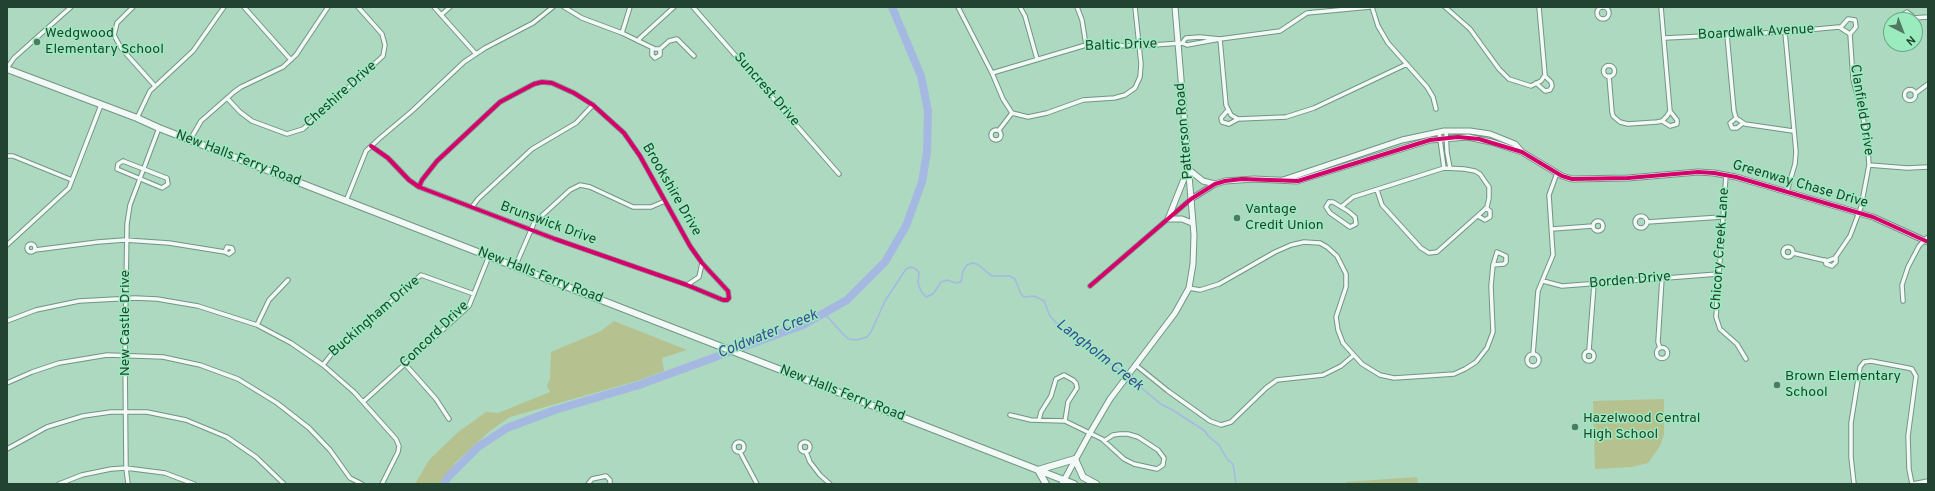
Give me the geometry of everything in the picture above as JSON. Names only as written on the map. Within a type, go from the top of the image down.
[{"type":"main road","name":"New Halls Ferry Road","points":[[7,69],[137,118],[159,128],[1038,470],[1063,482],[1074,484]]},
{"type":"main road","points":[[1046,484],[1038,470],[1075,459],[1083,477],[1096,484]]},
{"type":"street","points":[[7,69],[14,58],[71,7]]},
{"type":"street","points":[[133,7],[117,23],[114,35],[121,48],[155,86]]},
{"type":"street","points":[[137,118],[146,97],[155,86],[194,51],[224,7]]},
{"type":"street","points":[[244,7],[291,60]]},
{"type":"street","points":[[190,140],[201,121],[227,98],[241,87],[283,67],[291,60],[301,49],[328,7]]},
{"type":"street","name":"Cheshire Drive","points":[[227,98],[240,112],[252,121],[287,134],[303,129],[383,56],[385,44],[382,34],[358,7]]},
{"type":"street","points":[[434,7],[476,54]]},
{"type":"street","points":[[441,15],[450,7]]},
{"type":"street","points":[[346,201],[366,151],[371,146],[412,111],[455,70],[476,54],[533,23],[553,7]]},
{"type":"street","points":[[564,7],[582,18],[622,33],[652,48],[660,49]]},
{"type":"street","points":[[622,33],[630,7]]},
{"type":"street","points":[[638,41],[674,7]]},
{"type":"street","name":"Suncrest Drive","points":[[693,7],[839,174]]},
{"type":"street","points":[[958,7],[992,73],[1003,100],[1012,113],[1028,117],[1048,113],[1084,100],[1114,98],[1125,95],[1135,88],[1140,77],[1141,64],[1135,7]]},
{"type":"street","points":[[1020,7],[1025,16],[1037,59]]},
{"type":"street","points":[[1077,7],[1082,20],[1086,45]]},
{"type":"street","name":"Patterson Road","points":[[1063,482],[1110,399],[1136,367],[1175,313],[1189,288],[1193,264],[1191,198],[1180,43],[1175,7]]},
{"type":"street","points":[[1371,7],[1384,38],[1430,92],[1436,109]]},
{"type":"street","name":"Baltic Drive","points":[[1180,43],[1186,38],[1220,38],[1280,32],[1306,13],[1371,7]]},
{"type":"street","points":[[1445,7],[1470,29],[1498,68],[1509,79],[1530,86],[1541,81],[1545,76]]},
{"type":"street","points":[[1536,83],[1545,91],[1550,90],[1552,86],[1551,82],[1545,76],[1539,7]]},
{"type":"street","points":[[1661,7],[1665,38],[1670,111],[1675,116],[1677,124],[1670,126],[1662,120]]},
{"type":"street","name":"Boardwalk Avenue","points":[[1665,38],[1785,32],[1841,27],[1848,19],[1855,20],[1856,27],[1848,33]]},
{"type":"street","points":[[1841,27],[1848,33]]},
{"type":"street","points":[[1785,32],[1796,158],[1788,191]]},
{"type":"street","name":"Clanfield Drive","points":[[1792,253],[1825,260],[1826,264],[1832,266],[1836,262],[1836,256],[1850,236],[1859,213],[1869,165],[1867,134],[1853,79],[1848,33]]},
{"type":"street","points":[[1727,35],[1734,111],[1736,118],[1743,123],[1794,131]]},
{"type":"street","points":[[1220,38],[1226,105],[1231,115],[1238,119]]},
{"type":"street","name":"Baltic Drive","points":[[992,73],[1086,45],[1139,46],[1180,43],[1188,45],[1213,41],[1220,38]]},
{"type":"street","points":[[652,48],[652,55],[655,58],[660,55],[660,49],[669,41],[677,39],[694,56]]},
{"type":"street","points":[[1228,110],[1221,118],[1222,122],[1229,124],[1238,119],[1286,117],[1314,108],[1407,64]]},
{"type":"street","points":[[1609,76],[1612,112],[1616,120],[1628,124],[1662,120],[1670,111]]},
{"type":"street","name":"Brookshire Drive","points":[[419,187],[422,180],[436,161],[500,102],[526,88],[542,82],[552,83],[563,87],[593,105],[616,124],[632,143],[690,246],[702,263],[728,291],[729,298]]},
{"type":"street","points":[[1916,93],[1928,84]]},
{"type":"street","points":[[7,245],[61,197],[69,188],[101,105]]},
{"type":"street","points":[[472,208],[478,199],[532,149],[573,126],[593,105]]},
{"type":"street","points":[[999,130],[1012,113]]},
{"type":"street","points":[[1736,118],[1730,123],[1732,128],[1737,128],[1743,123]]},
{"type":"street","name":"New Castle Drive","points":[[128,484],[126,468],[127,411],[125,355],[125,240],[130,206],[159,128]]},
{"type":"street","points":[[1446,131],[1450,168]]},
{"type":"street","name":"Greenway Chase Drive","points":[[1282,180],[1402,140],[1446,131],[1470,131],[1490,134],[1515,144],[1522,152]]},
{"type":"street","points":[[1439,132],[1444,168]]},
{"type":"street","name":"Greenway Chase Drive","points":[[1090,286],[1191,198],[1215,184],[1237,179],[1298,181],[1420,143],[1440,139],[1468,137],[1522,152],[1567,178],[1584,180],[1698,172],[1726,175],[1788,191],[1859,213],[1927,240]]},
{"type":"street","name":"Brunswick Drive","points":[[371,146],[388,158],[409,180],[419,187],[555,239],[687,285],[723,300],[727,300],[729,298]]},
{"type":"street","points":[[7,156],[13,156],[72,180]]},
{"type":"street","points":[[123,161],[167,178],[168,184],[162,188],[140,180],[119,171],[116,166],[123,161]]},
{"type":"street","points":[[1869,165],[1908,168],[1928,167]]},
{"type":"street","points":[[1192,223],[1182,219],[1168,219],[1188,168],[1202,180],[1215,184]]},
{"type":"street","points":[[1341,206],[1353,197],[1444,168],[1475,171],[1483,177],[1489,187],[1490,193],[1486,208],[1478,216],[1437,252],[1429,253],[1421,248],[1382,205],[1377,190]]},
{"type":"street","points":[[1533,354],[1537,297],[1553,255],[1549,195],[1557,173]]},
{"type":"street","name":"Chicory Creek Lane","points":[[1726,175],[1716,317],[1724,333],[1737,344],[1746,359]]},
{"type":"street","points":[[515,267],[534,223],[570,190],[580,185],[590,187],[633,207],[651,207],[665,201]]},
{"type":"street","points":[[1329,202],[1333,202],[1341,206],[1357,221],[1354,226],[1350,227],[1330,213],[1326,207],[1329,202]]},
{"type":"street","points":[[1478,216],[1485,220],[1490,218],[1490,211],[1486,208]]},
{"type":"street","points":[[1647,222],[1722,216]]},
{"type":"street","points":[[1552,229],[1593,226]]},
{"type":"street","points":[[35,250],[125,240],[169,243],[225,252]]},
{"type":"street","points":[[1903,301],[1901,291],[1905,273],[1912,259],[1927,240]]},
{"type":"street","points":[[1189,288],[1200,290],[1219,284],[1275,252],[1291,245],[1304,242],[1320,243],[1337,256],[1346,274],[1346,287],[1336,317],[1343,343],[1354,355],[1374,373],[1387,377],[1454,374],[1471,366],[1484,353],[1492,332],[1491,286],[1493,265],[1497,252],[1503,254],[1506,258],[1506,262],[1501,265],[1493,265]]},
{"type":"street","name":"Concord Drive","points":[[363,402],[469,306],[489,256]]},
{"type":"street","points":[[687,285],[699,277],[702,263]]},
{"type":"street","name":"Borden Drive","points":[[1543,281],[1562,286],[1718,274]]},
{"type":"street","name":"Buckingham Drive","points":[[323,365],[334,351],[421,275],[474,294]]},
{"type":"street","points":[[1660,348],[1658,342],[1662,278]]},
{"type":"street","points":[[257,325],[269,300],[288,280]]},
{"type":"street","points":[[1589,350],[1594,284]]},
{"type":"street","points":[[7,321],[36,310],[71,302],[94,299],[125,298],[157,299],[198,306],[257,325],[292,343],[323,365],[363,402],[396,439],[399,446],[398,452],[382,484]]},
{"type":"street","points":[[7,383],[32,372],[71,360],[92,356],[125,355],[163,357],[190,362],[213,369],[248,384],[269,396],[309,428],[330,450],[350,478],[362,484]]},
{"type":"street","points":[[1136,367],[1210,421],[1221,426],[1231,422],[1266,388],[1277,380],[1323,375],[1341,366],[1354,355]]},
{"type":"street","points":[[1854,484],[1851,457],[1851,423],[1860,367],[1864,362],[1871,361],[1912,369],[1916,376],[1908,436],[1909,468],[1912,484],[1928,481]]},
{"type":"street","points":[[405,364],[436,399],[449,419]]},
{"type":"street","points":[[1039,420],[1041,412],[1052,396],[1056,380],[1064,376],[1073,380],[1076,383],[1077,388],[1068,402],[1065,421]]},
{"type":"street","points":[[7,449],[36,432],[61,422],[95,414],[127,411],[147,412],[186,420],[218,432],[256,457],[284,484]]},
{"type":"street","points":[[1010,415],[1031,420],[1065,421],[1104,441],[1124,459],[1134,464],[1157,469],[1163,465],[1164,458],[1158,450],[1138,437],[1128,434],[1120,434],[1112,435],[1104,441]]},
{"type":"street","points":[[740,452],[757,484]]},
{"type":"street","points":[[806,452],[810,462],[820,475],[830,484]]},
{"type":"street","points":[[59,484],[82,474],[110,468],[126,468],[165,473],[194,484]]},
{"type":"street","points":[[588,484],[592,480],[606,476],[610,480],[610,484]]},
{"type":"green space","points":[[614,321],[687,350],[662,358],[664,371],[640,380],[510,417],[490,431],[456,462],[439,484],[415,484],[429,460],[457,433],[486,412],[498,413],[550,392],[547,386],[550,378],[551,352],[601,331]]},
{"type":"green space","points":[[1664,399],[1664,434],[1660,446],[1648,463],[1632,467],[1595,469],[1593,401]]},
{"type":"green space","points":[[1417,477],[1418,484],[1346,484],[1346,482]]},
{"type":"waterway","name":"Coldwater Creek","points":[[444,484],[448,477],[478,447],[507,428],[555,410],[639,385],[803,325],[847,300],[885,262],[906,226],[922,182],[927,152],[928,111],[921,76],[892,7]]},
{"type":"waterway","name":"Langholm Creek","points":[[824,313],[845,336],[849,339],[857,340],[867,337],[871,332],[885,301],[906,269],[911,267],[916,269],[919,273],[918,283],[921,291],[926,297],[933,294],[941,282],[947,280],[956,283],[961,282],[963,271],[967,265],[972,263],[977,264],[992,276],[1010,276],[1015,279],[1021,294],[1024,297],[1034,296],[1044,301],[1050,316],[1062,329],[1121,371],[1162,405],[1171,409],[1205,431],[1208,436],[1219,445],[1227,459],[1233,464],[1236,484]]},
{"type":"cycle path","points":[[371,146],[388,158],[409,180],[419,187],[555,239],[687,285],[723,300],[727,300],[729,298],[728,291],[702,263],[690,246],[640,156],[624,133],[593,105],[574,93],[552,83],[542,82],[534,84],[500,102],[437,161],[422,180],[419,187]]},
{"type":"cycle path","points":[[1090,286],[1191,199],[1215,184],[1242,179],[1298,181],[1430,140],[1458,137],[1479,139],[1522,152],[1562,176],[1572,179],[1628,178],[1698,172],[1736,177],[1873,217],[1928,242]]},
{"type":"place","name":"Wedgwood Elementary School","points":[[37,42]]},
{"type":"place","name":"Vantage Credit Union","points":[[1237,218]]},
{"type":"place","name":"Brown Elementary School","points":[[1777,385]]},
{"type":"place","name":"Hazelwood Central High School","points":[[1575,427]]}]
